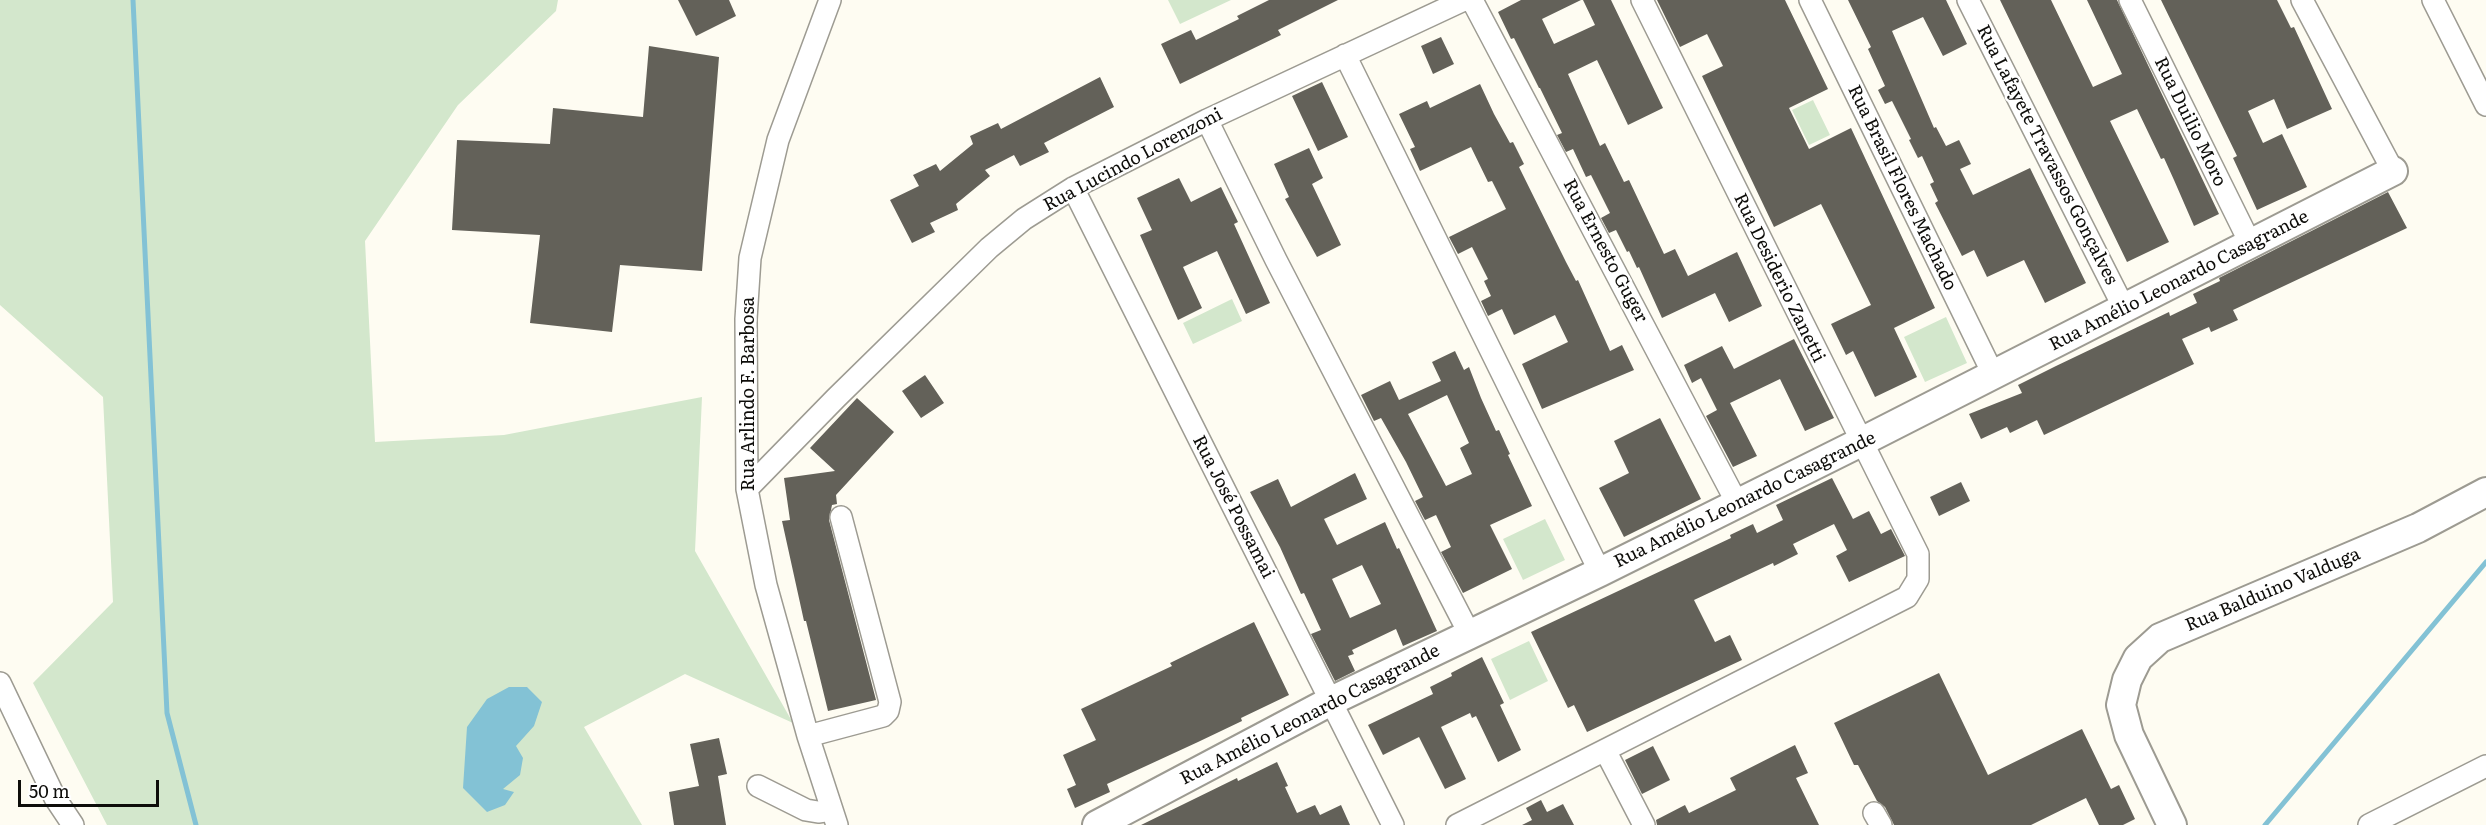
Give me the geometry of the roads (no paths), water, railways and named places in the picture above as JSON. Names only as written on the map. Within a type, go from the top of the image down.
[{"type":"street","name":"Rua Arlindo F. Barbosa","points":[[830,0],[778,140],[750,258],[746,319],[747,489],[766,585],[808,736],[835,817]]},
{"type":"street","name":"Rua Lucindo Lorenzoni","points":[[747,489],[989,248],[1024,219],[1072,188],[1208,120],[1464,0]]},
{"type":"street","name":"Rua Ernesto Guger","points":[[1472,0],[1737,503]]},
{"type":"street","name":"Rua Desiderio Zanetti","points":[[1605,750],[1907,597],[1918,579],[1918,554],[1642,0]]},
{"type":"street","name":"Rua Brasil Flores Machado","points":[[1810,0],[1994,376]]},
{"type":"street","name":"Rua Lafayete Travassos Gonçalves","points":[[1968,0],[2125,310]]},
{"type":"street","name":"Rua Duilio Moro","points":[[2130,0],[2250,243]]},
{"type":"street","points":[[2302,0],[2393,171]]},
{"type":"street","points":[[2433,0],[2486,105]]},
{"type":"street","points":[[1345,56],[1600,572]]},
{"type":"street","points":[[1208,120],[1276,260],[1470,635]]},
{"type":"street","name":"Rua Amélio Leonardo Casagrande","points":[[1097,825],[1330,701],[1600,572],[1994,376],[2393,171]]},
{"type":"street","name":"Rua José Possamai","points":[[1072,188],[1393,825]]},
{"type":"street","name":"Rua Balduino Valduga","points":[[2172,825],[2129,735],[2121,705],[2127,680],[2138,658],[2160,638],[2418,528],[2486,492]]},
{"type":"street","points":[[808,736],[883,716],[888,711],[890,702],[841,517]]},
{"type":"street","points":[[0,683],[55,798],[73,825]]},
{"type":"street","points":[[1456,825],[1605,750],[1644,825]]},
{"type":"street","points":[[2369,825],[2486,766]]},
{"type":"street","points":[[758,786],[806,810],[835,817]]},
{"type":"water","points":[[509,687],[527,687],[542,702],[534,726],[516,746],[523,758],[520,775],[503,789],[514,792],[505,805],[487,812],[463,788],[467,727],[487,699]]},
{"type":"waterway","points":[[133,0],[167,713],[196,825]]},
{"type":"waterway","points":[[2265,825],[2486,562]]}]
